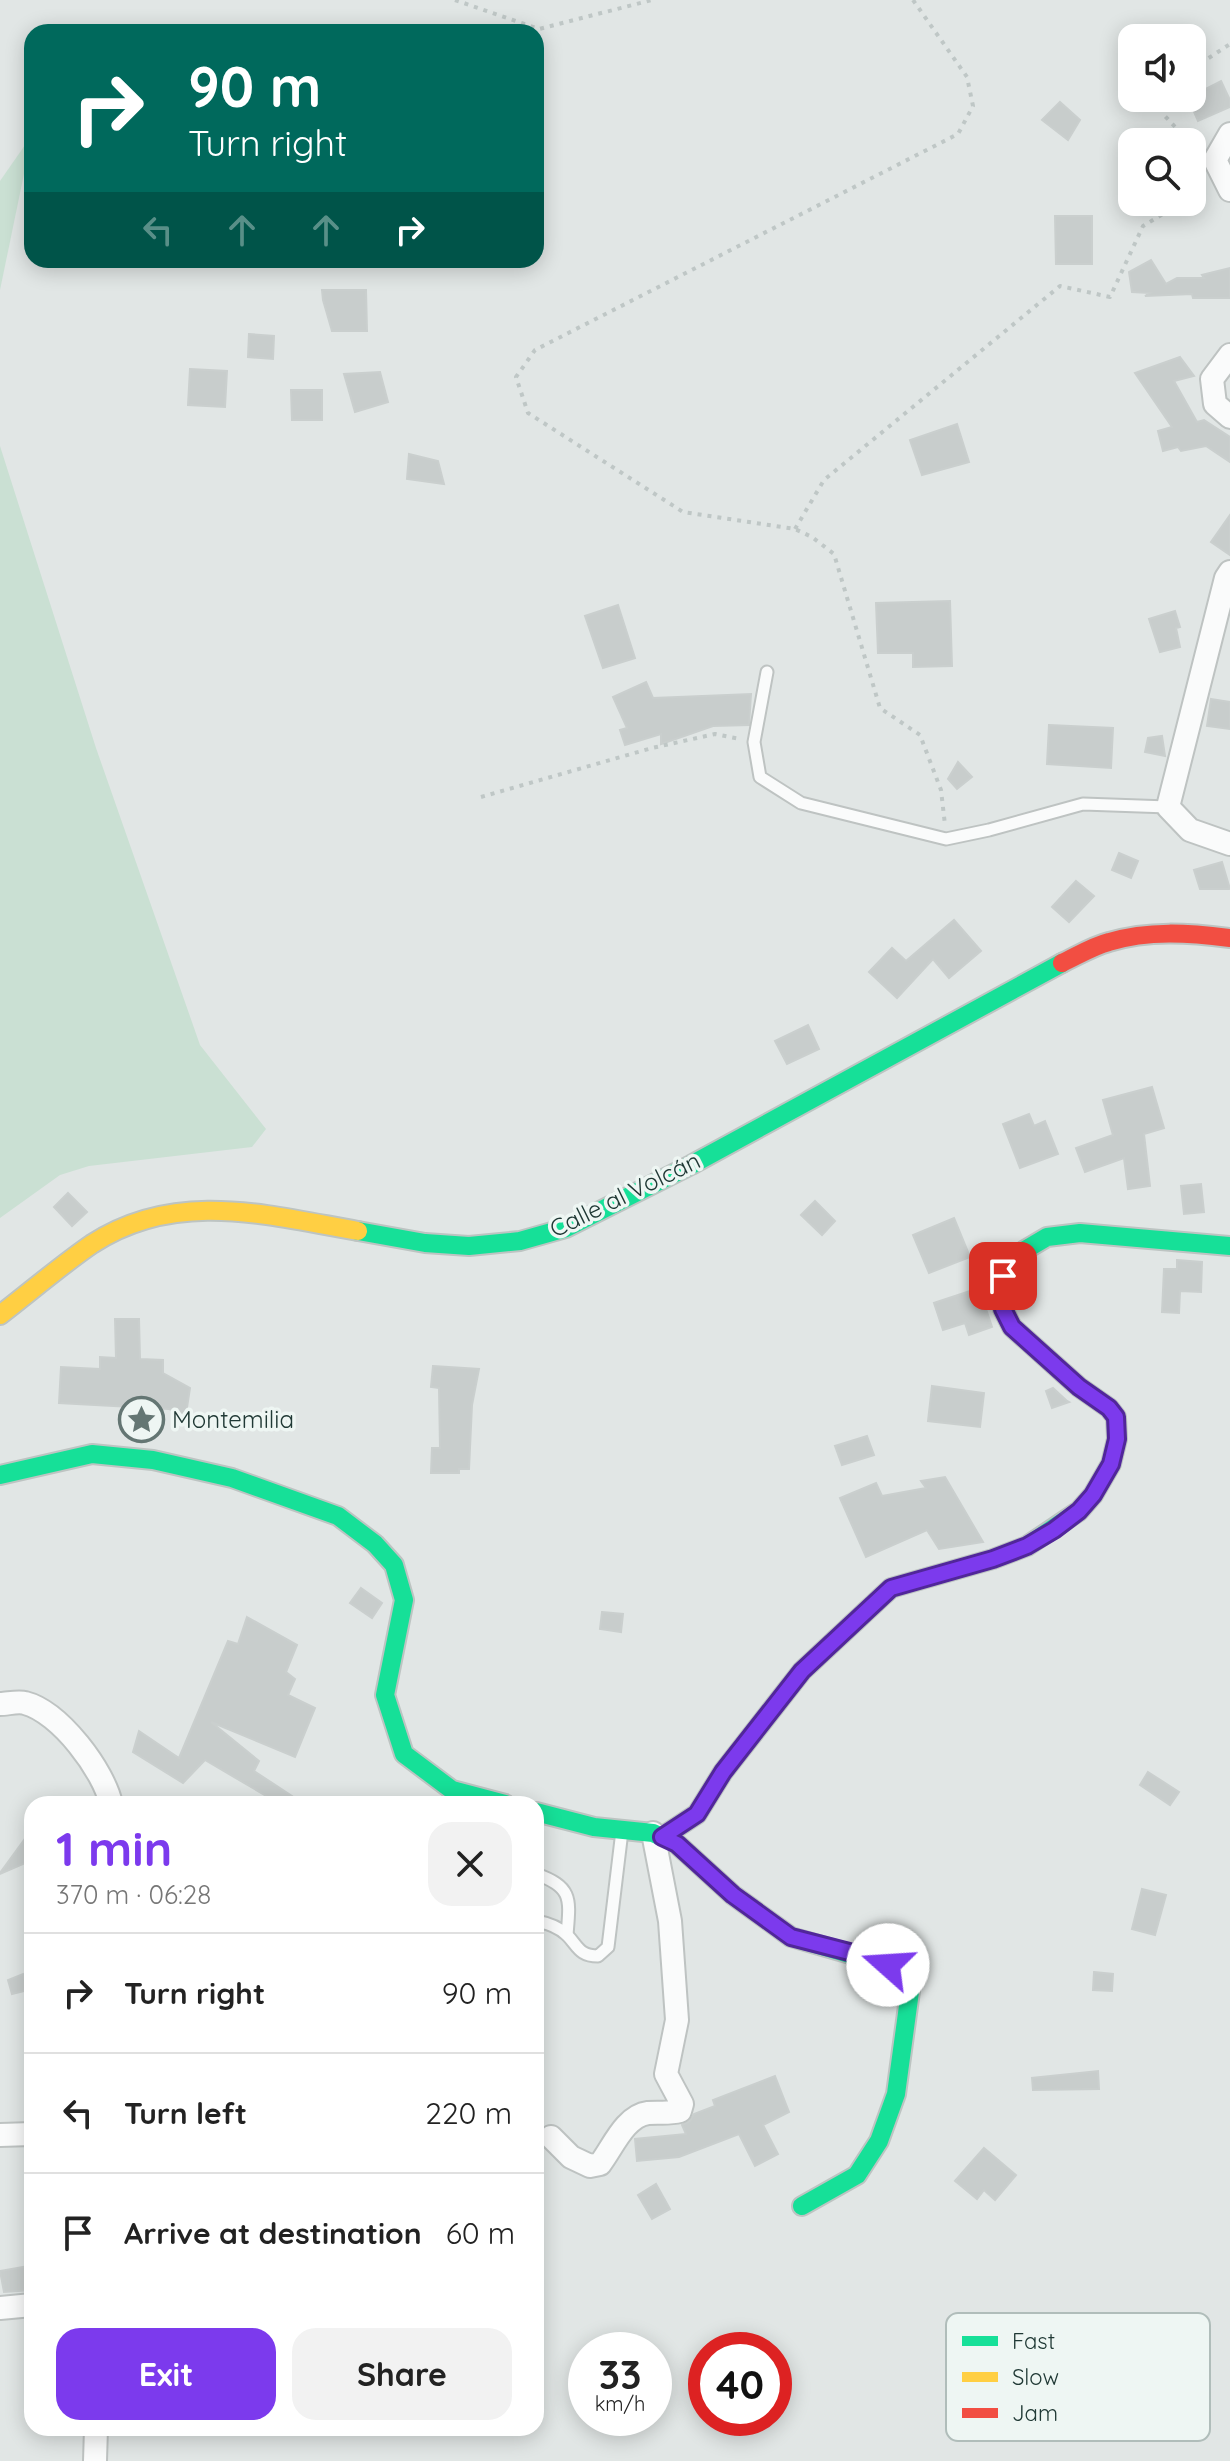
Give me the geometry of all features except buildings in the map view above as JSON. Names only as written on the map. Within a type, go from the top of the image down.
[{"type":"street","points":[[1230,134],[1215,160],[1230,190]]},
{"type":"street","points":[[1230,355],[1212,379],[1215,404],[1230,417]]},
{"type":"street","points":[[1230,572],[1168,807],[1190,830],[1230,844]]},
{"type":"street","name":"Calle al Volcán","points":[[0,1315],[94,1243],[144,1220],[175,1212],[234,1210],[425,1243],[469,1246],[520,1241],[566,1228],[691,1165],[1044,972],[1107,942],[1158,933],[1230,938]]},
{"type":"street","points":[[657,1835],[697,1814],[723,1772],[802,1671],[891,1588],[1027,1546],[1066,1520],[1093,1495],[1111,1464],[1117,1439],[1116,1417],[1012,1327],[1003,1309],[1000,1290],[1003,1276],[1011,1264],[1025,1250],[1047,1237],[1080,1233],[1230,1246]]},
{"type":"street","points":[[0,1475],[92,1454],[153,1460],[232,1478],[338,1516],[375,1544],[394,1565],[404,1600],[385,1695],[404,1754],[452,1790],[475,1796]]},
{"type":"street","points":[[0,1704],[24,1703],[62,1723],[107,1788],[109,1796]]},
{"type":"street","points":[[544,1814],[594,1827],[657,1835],[677,1844],[733,1895],[791,1937],[888,1965],[911,1984],[896,2094],[879,2141],[857,2175],[802,2206]]},
{"type":"street","points":[[551,2137],[571,2157],[590,2166],[600,2164],[629,2122],[646,2113],[666,2115],[680,2111],[682,2104],[666,2074],[677,2020],[670,1921],[657,1835]]},
{"type":"street","points":[[0,2135],[24,2134]]},
{"type":"street","points":[[0,2308],[24,2306]]},
{"type":"street","points":[[95,2461],[96,2436]]},
{"type":"lane","points":[[767,672],[754,742],[760,777],[801,803],[946,839],[1083,804],[1168,807]]},
{"type":"lane","points":[[544,1923],[567,1935],[586,1956],[598,1956],[608,1947],[622,1830]]},
{"type":"lane","points":[[544,1877],[567,1891],[570,1903],[567,1935]]},
{"type":"path","points":[[455,0],[525,24]]},
{"type":"path","points":[[544,28],[652,0]]},
{"type":"path","points":[[913,0],[967,77],[973,106],[958,134],[535,350],[516,377],[528,413],[683,512],[795,529],[812,537],[834,554],[880,708],[920,735],[941,790],[946,839]]},
{"type":"path","points":[[1206,60],[1230,44]]},
{"type":"path","points":[[1164,112],[1176,128]]},
{"type":"path","points":[[795,529],[824,480],[1060,286],[1110,297],[1143,226],[1160,216]]},
{"type":"path","points":[[481,797],[652,748],[715,734],[754,742]]},
{"type":"green space","points":[[24,146],[24,174],[0,290],[0,181]]},
{"type":"green space","points":[[0,446],[96,748],[200,1045],[266,1129],[252,1147],[89,1166],[60,1175],[0,1218]]},
{"type":"traffic: fast","points":[[358,1231],[425,1243],[469,1246],[520,1241],[566,1228],[691,1165],[1062,963]]},
{"type":"traffic: fast","points":[[662,1837],[697,1814],[723,1772],[802,1671],[891,1588],[1027,1546],[1079,1511],[1093,1495],[1111,1464],[1117,1439],[1116,1417],[1012,1327],[1003,1309],[1000,1290],[1003,1276],[1011,1264],[1025,1250],[1047,1237],[1080,1233],[1230,1246]]},
{"type":"traffic: fast","points":[[0,1475],[92,1454],[153,1460],[232,1478],[338,1516],[375,1544],[394,1565],[404,1600],[385,1695],[404,1754],[452,1790],[475,1796]]},
{"type":"traffic: fast","points":[[544,1814],[594,1827],[653,1833],[677,1844],[733,1895],[791,1937],[888,1965],[911,1984],[896,2094],[879,2141],[857,2175],[802,2206]]},
{"type":"traffic: slow","points":[[0,1315],[92,1244],[124,1227],[156,1217],[189,1211],[222,1211],[358,1231]]},
{"type":"traffic: jam","points":[[1062,963],[1124,938],[1154,934],[1230,938]]},
{"type":"place","name":"Montemilia","points":[[141,1420]]},
{"type":"route","points":[[888,1965],[791,1937],[733,1895],[677,1844],[662,1837],[697,1814],[723,1772],[802,1671],[891,1588],[1027,1546],[1079,1511],[1093,1495],[1111,1464],[1117,1439],[1116,1417],[1109,1408],[1029,1345],[1012,1327],[1003,1309],[1000,1290],[1003,1276]]}]
